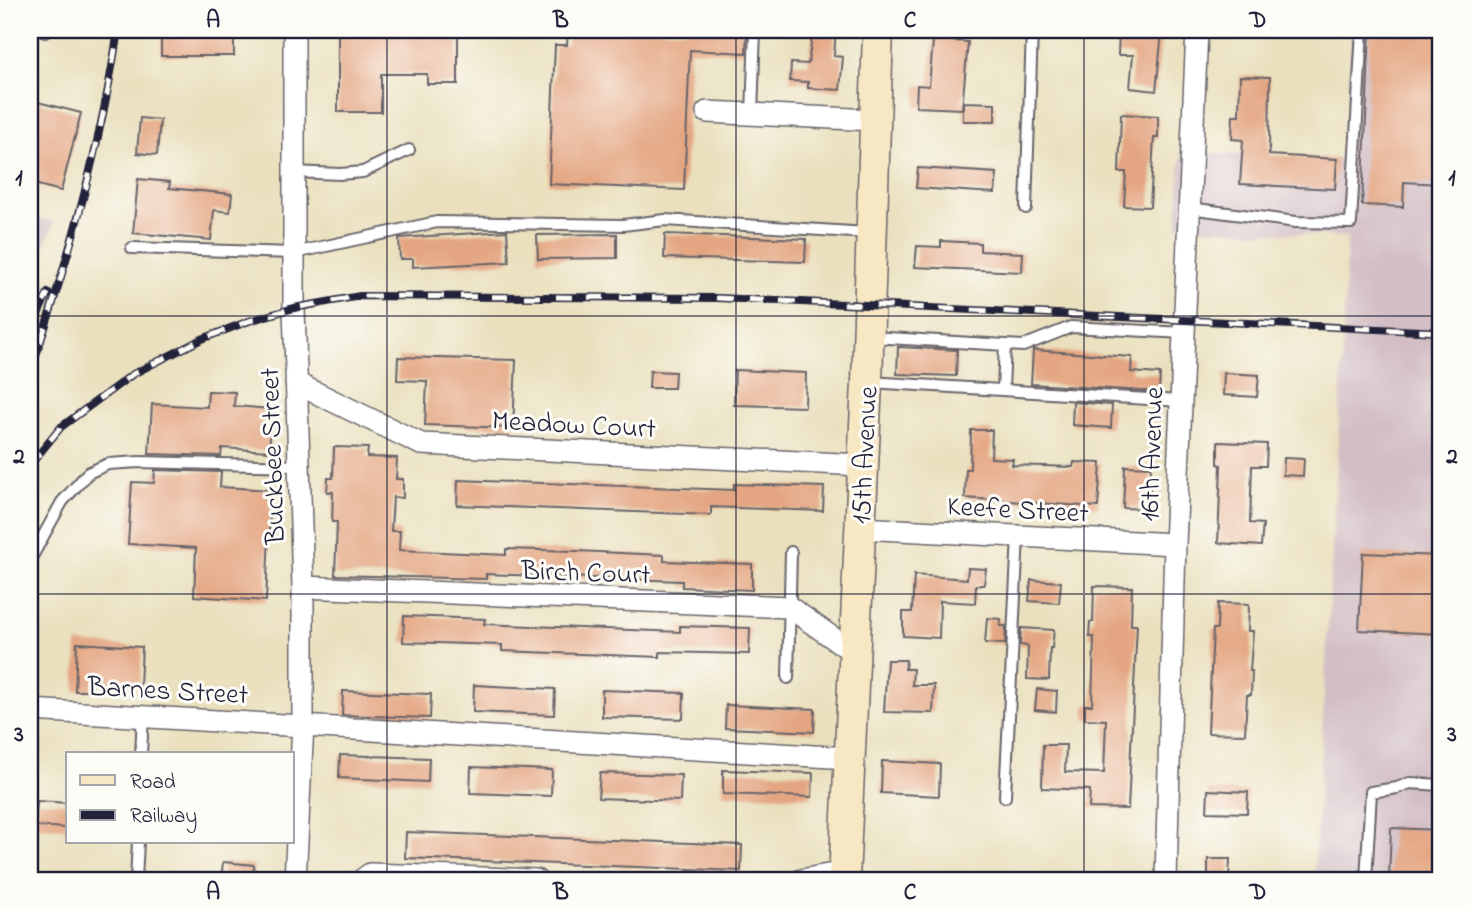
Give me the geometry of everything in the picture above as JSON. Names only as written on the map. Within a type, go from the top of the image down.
[{"type":"main road","name":"15th Avenue","points":[[844,876],[867,382],[878,30]]},
{"type":"street","name":"Buckbee Street","points":[[293,30],[296,383],[303,587],[303,725],[295,880]]},
{"type":"street","name":"16th Avenue","points":[[1166,880],[1175,544],[1197,30]]},
{"type":"street","points":[[707,112],[874,120]]},
{"type":"street","name":"Meadow Court","points":[[296,383],[421,444],[862,465]]},
{"type":"street","name":"Keefe Street","points":[[859,528],[1175,544]]},
{"type":"street","name":"Birch Court","points":[[303,587],[789,607]]},
{"type":"street","points":[[789,607],[853,652]]},
{"type":"street","name":"Barnes Street","points":[[30,710],[303,725]]},
{"type":"street","points":[[303,725],[849,758]]},
{"type":"street","points":[[362,880],[370,874],[536,880]]},
{"type":"street","points":[[801,880],[844,876]]},
{"type":"lane","points":[[752,114],[755,30]]},
{"type":"lane","points":[[1026,208],[1032,30]]},
{"type":"lane","points":[[1189,208],[1296,222],[1351,223],[1362,30]]},
{"type":"lane","points":[[293,172],[363,172],[409,150]]},
{"type":"lane","points":[[132,248],[294,253],[437,222],[622,225],[665,220],[871,234]]},
{"type":"lane","points":[[868,337],[1023,346],[1070,327],[1184,333]]},
{"type":"lane","points":[[1003,389],[1005,345]]},
{"type":"lane","points":[[867,382],[1181,401]]},
{"type":"lane","points":[[30,560],[62,502],[88,473],[108,464],[139,462],[299,466]]},
{"type":"lane","points":[[1006,797],[1018,536]]},
{"type":"lane","points":[[788,678],[791,552]]},
{"type":"lane","points":[[141,752],[143,716]]},
{"type":"lane","points":[[1366,880],[1371,792],[1410,783],[1441,785]]},
{"type":"lane","points":[[136,880],[138,844]]},
{"type":"shaded area","points":[[1351,30],[1441,30],[1441,880],[1314,880],[1347,237],[1177,227],[1181,152],[1345,159]]},
{"type":"shaded area","points":[[30,216],[54,222],[30,282]]},
{"type":"building","points":[[161,30],[225,30],[225,35],[234,35],[234,56],[161,56]]},
{"type":"building","points":[[338,30],[458,30],[458,84],[427,84],[427,74],[381,74],[381,112],[338,112]]},
{"type":"building","points":[[568,30],[747,30],[746,53],[690,50],[684,190],[549,184],[555,45],[567,45]]},
{"type":"building","points":[[813,30],[836,30],[834,56],[843,57],[840,90],[808,88],[808,82],[790,81],[791,63],[808,64]]},
{"type":"building","points":[[934,30],[954,30],[954,41],[968,42],[962,109],[916,107],[917,85],[929,86]]},
{"type":"building","points":[[1119,30],[1162,32],[1156,91],[1130,88],[1133,55],[1118,55]]},
{"type":"building","points":[[1370,30],[1441,30],[1441,184],[1404,182],[1403,207],[1362,205]]},
{"type":"building","points":[[1240,76],[1270,77],[1269,155],[1337,159],[1335,189],[1240,184],[1243,140],[1232,139],[1233,115],[1239,115]]},
{"type":"building","points":[[30,100],[81,113],[61,191],[30,183]]},
{"type":"building","points":[[963,102],[995,103],[995,121],[963,121]]},
{"type":"building","points":[[1121,114],[1158,116],[1150,207],[1124,206],[1126,172],[1119,172]]},
{"type":"building","points":[[140,118],[160,120],[157,155],[137,153]]},
{"type":"building","points":[[918,168],[997,173],[995,193],[916,188]]},
{"type":"building","points":[[138,179],[170,182],[169,188],[232,194],[230,212],[214,210],[211,240],[133,233]]},
{"type":"building","points":[[507,231],[509,262],[413,267],[413,259],[400,259],[399,238]]},
{"type":"building","points":[[617,234],[617,258],[538,259],[537,235]]},
{"type":"building","points":[[665,234],[806,239],[805,262],[664,258]]},
{"type":"building","points":[[941,241],[980,243],[980,251],[1023,253],[1022,272],[915,267],[917,246],[941,247]]},
{"type":"building","points":[[898,347],[957,350],[956,376],[897,374]]},
{"type":"building","points":[[1033,350],[1132,357],[1131,372],[1160,374],[1159,392],[1031,384]]},
{"type":"building","points":[[398,357],[516,360],[513,428],[425,425],[427,381],[397,380]]},
{"type":"building","points":[[735,370],[806,373],[805,407],[734,405]]},
{"type":"building","points":[[650,371],[675,372],[674,388],[649,388]]},
{"type":"building","points":[[1224,373],[1259,375],[1257,397],[1223,395]]},
{"type":"building","points":[[208,391],[235,392],[234,406],[272,409],[269,451],[222,448],[221,456],[149,454],[152,404],[207,407]]},
{"type":"building","points":[[1073,402],[1112,405],[1111,428],[1072,425]]},
{"type":"building","points":[[971,430],[992,430],[991,458],[1013,459],[1012,465],[1073,467],[1074,462],[1101,463],[1098,507],[965,498],[966,469],[970,469]]},
{"type":"building","points":[[1218,442],[1267,444],[1266,466],[1252,466],[1250,523],[1263,524],[1261,546],[1218,543],[1221,465],[1218,464]]},
{"type":"building","points":[[334,447],[368,448],[367,457],[397,458],[396,479],[403,479],[403,498],[393,497],[391,531],[400,531],[399,550],[506,555],[506,549],[576,551],[664,555],[664,561],[752,564],[752,590],[682,587],[682,581],[486,574],[486,579],[335,575],[337,522],[332,522],[333,492],[327,492],[328,478],[333,478]]},
{"type":"building","points":[[1284,458],[1304,459],[1303,476],[1283,475]]},
{"type":"building","points":[[1125,466],[1151,467],[1149,509],[1123,508]]},
{"type":"building","points":[[155,470],[221,472],[220,487],[271,490],[266,601],[194,596],[196,548],[128,544],[132,482],[154,483]]},
{"type":"building","points":[[458,480],[734,490],[734,484],[824,487],[823,511],[711,507],[711,515],[457,505]]},
{"type":"building","points":[[1363,553],[1441,556],[1441,634],[1359,630]]},
{"type":"building","points":[[968,568],[986,569],[984,585],[976,585],[975,603],[940,601],[939,638],[903,636],[903,612],[912,612],[914,575],[967,579]]},
{"type":"building","points":[[1031,580],[1061,582],[1059,603],[1029,601]]},
{"type":"building","points":[[1094,586],[1132,587],[1131,625],[1137,625],[1128,809],[1089,808],[1090,790],[1042,788],[1043,745],[1066,745],[1065,772],[1104,773],[1106,720],[1085,719],[1085,705],[1092,705],[1094,637],[1089,637],[1090,622],[1093,622]]},
{"type":"building","points":[[1218,603],[1249,604],[1248,631],[1253,631],[1252,671],[1251,695],[1247,695],[1245,734],[1208,733],[1213,629],[1217,629]]},
{"type":"building","points":[[404,616],[485,619],[484,624],[680,632],[680,626],[750,628],[749,654],[660,652],[660,657],[502,651],[502,645],[403,642]]},
{"type":"building","points":[[987,618],[1001,619],[1000,626],[1006,626],[1005,644],[985,643]]},
{"type":"building","points":[[1021,628],[1054,630],[1050,648],[1049,680],[1027,679],[1028,646],[1020,645]]},
{"type":"building","points":[[77,643],[142,647],[140,686],[92,684],[92,691],[75,691]]},
{"type":"building","points":[[887,660],[906,660],[905,669],[913,669],[912,685],[934,685],[933,713],[884,712]]},
{"type":"building","points":[[474,685],[555,689],[554,715],[473,712]]},
{"type":"building","points":[[1037,689],[1057,691],[1056,712],[1035,710]]},
{"type":"building","points":[[602,690],[684,693],[683,719],[602,717]]},
{"type":"building","points":[[343,691],[431,694],[430,718],[342,715]]},
{"type":"building","points":[[726,705],[815,709],[814,732],[725,728]]},
{"type":"building","points":[[340,755],[429,758],[428,782],[339,778]]},
{"type":"building","points":[[882,761],[940,764],[939,796],[881,793]]},
{"type":"building","points":[[471,767],[552,770],[551,796],[470,793]]},
{"type":"building","points":[[723,770],[813,773],[812,797],[723,794]]},
{"type":"building","points":[[600,773],[681,775],[680,801],[598,798]]},
{"type":"building","points":[[1208,790],[1248,792],[1247,813],[1207,812]]},
{"type":"building","points":[[37,801],[66,803],[66,828],[35,826]]},
{"type":"building","points":[[1391,828],[1441,830],[1441,880],[1389,880]]},
{"type":"building","points":[[406,832],[742,845],[741,871],[405,858]]},
{"type":"building","points":[[1208,859],[1230,859],[1229,880],[1208,880]]},
{"type":"building","points":[[223,862],[254,865],[253,880],[221,880]]},
{"type":"railway","points":[[30,373],[82,203],[118,30]]},
{"type":"railway","points":[[30,331],[48,293]]},
{"type":"railway","points":[[30,465],[61,427],[133,374],[202,339],[249,321],[294,308],[360,296],[718,298],[1441,332]]}]
